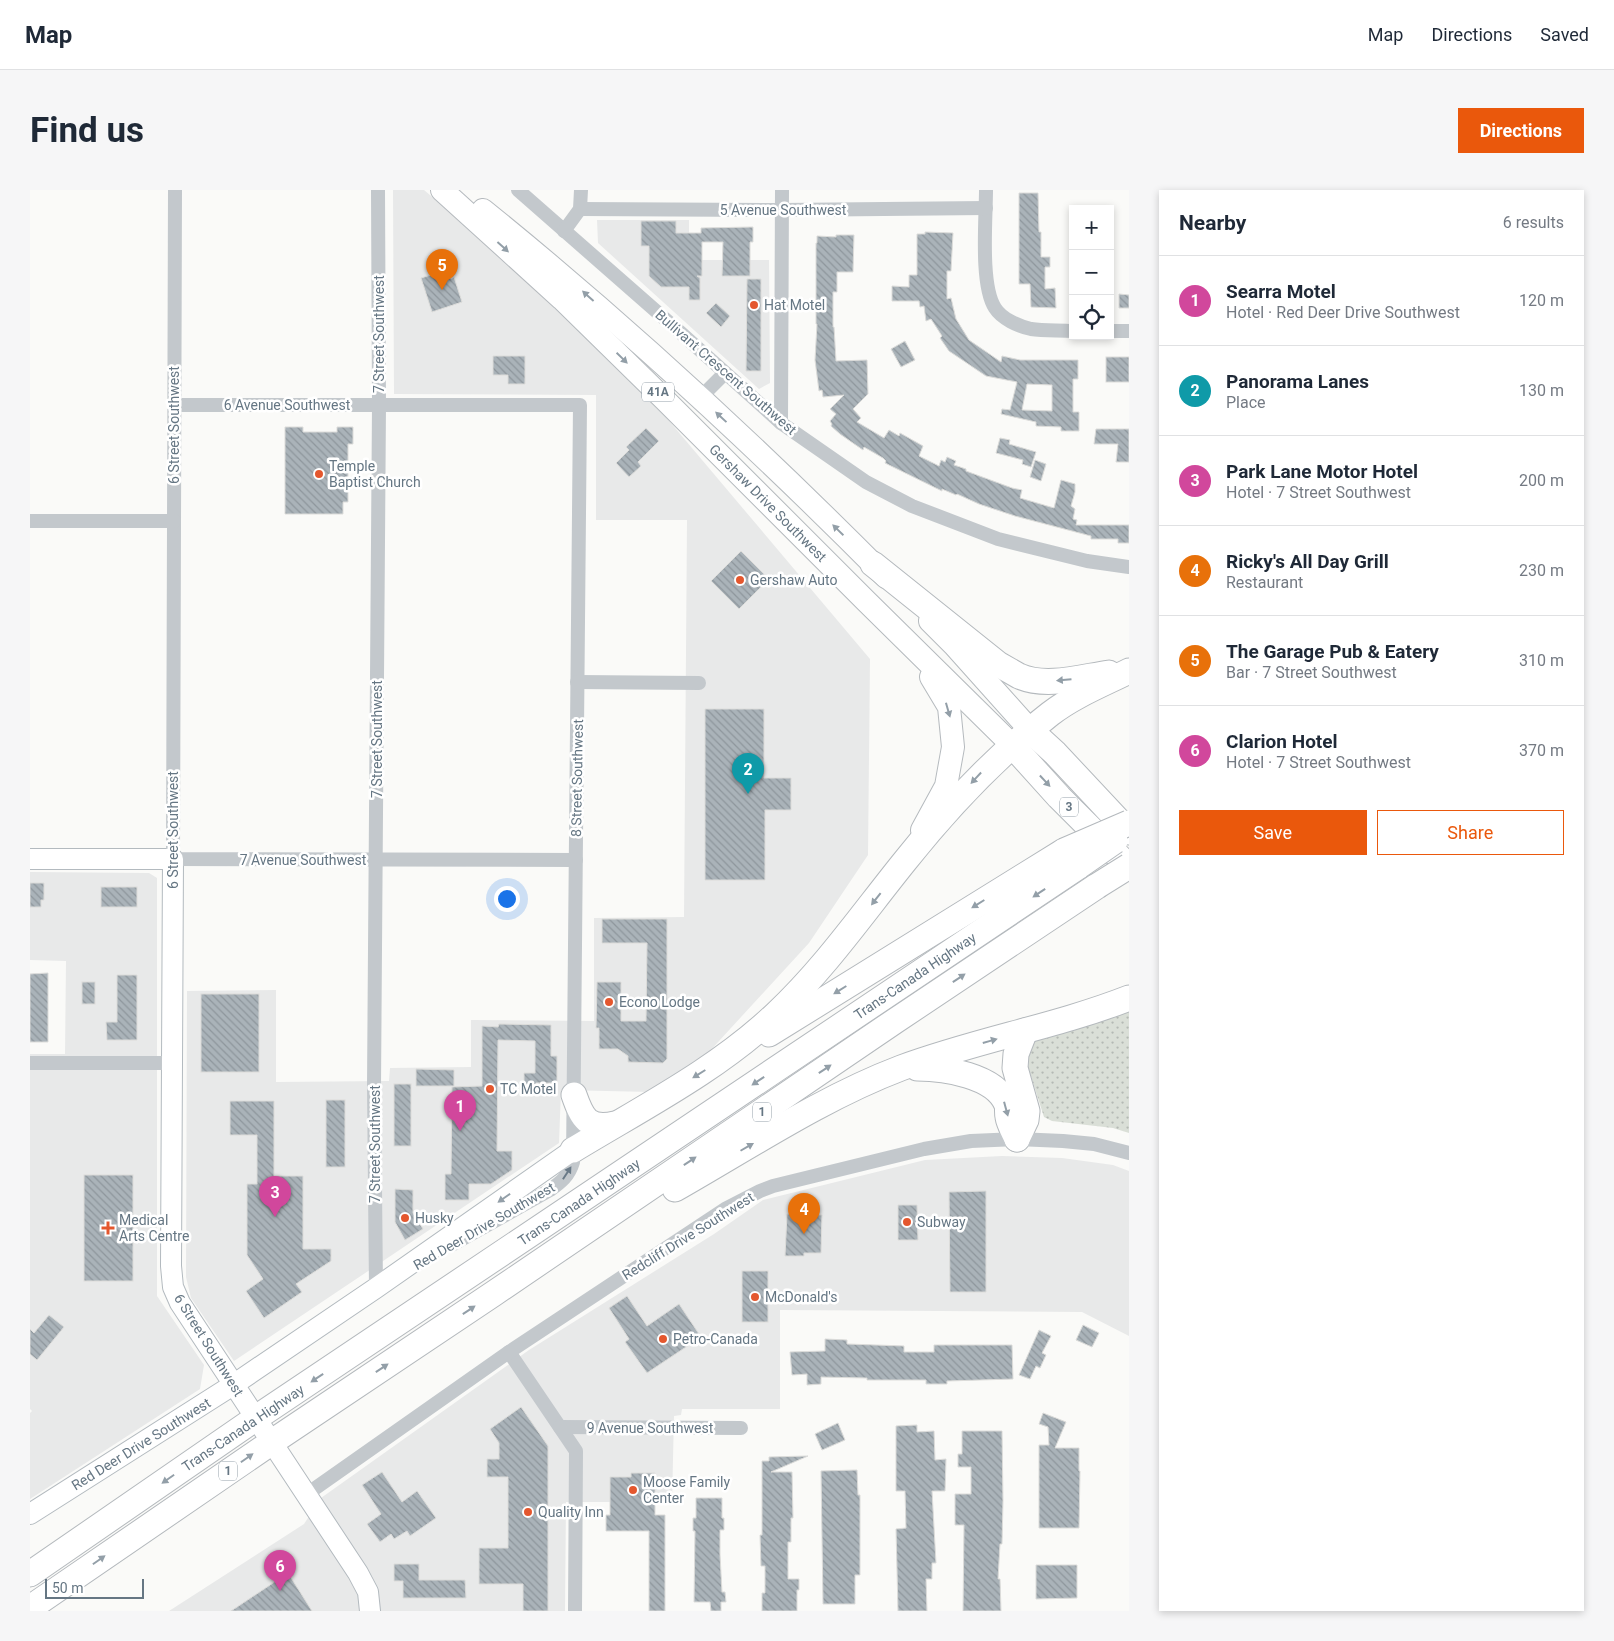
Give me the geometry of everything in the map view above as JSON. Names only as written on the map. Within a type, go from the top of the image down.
[{"type":"highway","points":[[873,564],[998,664],[1020,676],[1042,681],[1066,680],[1129,670]]},
{"type":"highway","points":[[573,1150],[722,1059],[776,1014],[812,977],[846,937],[905,860],[957,799],[985,770],[1050,713],[1129,670]]},
{"type":"highway","name":"Gershaw Drive Southwest","points":[[1021,738],[1055,753],[1129,831]]},
{"type":"highway","name":"Gershaw Drive Southwest","points":[[1021,738],[1059,796],[1129,866]]},
{"type":"highway","points":[[722,1059],[744,1050],[1129,823]]},
{"type":"highway","name":"Trans-Canada Highway","points":[[30,1574],[1072,858],[1129,831]]},
{"type":"highway","name":"Trans-Canada Highway","points":[[30,1608],[895,1021],[1129,866]]},
{"type":"highway","points":[[493,1294],[813,1110],[866,1082],[903,1068],[1124,1001]]},
{"type":"highway","points":[[1017,1138],[1026,1120],[1027,1111],[1015,1068],[1016,1054],[1025,1031]]},
{"type":"highway","points":[[903,1068],[935,1068],[956,1072],[987,1084],[999,1094],[1007,1105],[1008,1118],[1017,1138]]},
{"type":"highway","points":[[574,1095],[579,1109],[587,1121],[599,1127],[615,1124]]},
{"type":"main road","name":"Gershaw Drive Southwest","points":[[442,190],[562,299],[866,602],[1021,738]]},
{"type":"main road","name":"Gershaw Drive Southwest","points":[[459,190],[576,286],[700,398],[873,564],[954,646],[1021,738]]},
{"type":"main road","points":[[866,602],[929,674],[949,707],[952,758],[946,786],[905,860]]},
{"type":"street","name":"6 Street Southwest","points":[[175,190],[171,1266],[173,1287],[180,1303],[272,1442]]},
{"type":"street","name":"7 Street Southwest","points":[[376,1288],[374,1095],[379,405],[378,190]]},
{"type":"street","name":"Bullivant Crescent Southwest","points":[[518,190],[781,423],[866,482],[912,506],[967,528],[1023,546],[1087,562],[1129,567]]},
{"type":"street","points":[[564,231],[580,209],[581,190]]},
{"type":"street","points":[[781,423],[782,190]]},
{"type":"street","points":[[986,190],[986,280],[995,308],[1007,319],[1031,328],[1069,330]]},
{"type":"street","name":"5 Avenue Southwest","points":[[580,209],[986,208]]},
{"type":"street","points":[[1114,331],[1129,331]]},
{"type":"street","points":[[700,398],[725,373]]},
{"type":"street","name":"6 Avenue Southwest","points":[[174,405],[580,405]]},
{"type":"street","name":"8 Street Southwest","points":[[573,1150],[580,405]]},
{"type":"street","points":[[30,521],[174,521]]},
{"type":"street","points":[[578,682],[699,683]]},
{"type":"street","name":"7 Avenue Southwest","points":[[30,859],[576,860]]},
{"type":"street","points":[[30,1063],[172,1063]]},
{"type":"street","name":"Redcliff Drive Southwest","points":[[306,1494],[509,1352],[725,1209],[760,1191],[924,1150],[970,1141],[1017,1138],[1086,1143],[1129,1153]]},
{"type":"street","name":"Red Deer Drive Southwest","points":[[30,1514],[234,1385],[573,1150]]},
{"type":"street","points":[[509,1352],[576,1451],[575,1611]]},
{"type":"street","name":"9 Avenue Southwest","points":[[560,1427],[741,1428]]},
{"type":"street","points":[[272,1442],[358,1573],[368,1592],[370,1611]]},
{"type":"shaded area","points":[[393,190],[424,190],[511,263],[654,403],[870,659],[868,855],[809,943],[697,1065],[652,1092],[561,1090],[559,1143],[234,1361],[191,1298],[186,1277],[187,991],[276,990],[276,1082],[389,1081],[390,1068],[471,1067],[471,1020],[594,1021],[594,918],[684,917],[687,520],[596,520],[596,395],[394,394]]},
{"type":"shaded area","points":[[597,220],[689,220],[689,260],[769,260],[770,383],[759,389],[598,243]]},
{"type":"shaded area","points":[[30,872],[149,873],[157,878],[157,1296],[204,1365],[200,1389],[30,1499],[30,1413],[32,1411],[30,1409],[30,1054],[65,1054],[66,961],[30,960]]},
{"type":"shaded area","points":[[1129,1012],[1129,1133],[1113,1128],[1052,1121],[1044,1117],[1028,1067],[1029,1050],[1038,1036]]},
{"type":"shaded area","points":[[1002,1156],[1062,1158],[1113,1165],[1129,1171],[1129,1336],[1082,1312],[780,1310],[780,1409],[682,1409],[681,1415],[674,1416],[672,1502],[566,1502],[565,1611],[169,1611],[304,1524],[321,1498],[529,1350],[714,1234],[763,1200],[925,1160]]},
{"type":"building","points":[[1019,193],[1038,193],[1041,257],[1050,257],[1050,267],[1045,267],[1045,289],[1055,288],[1056,308],[1031,307],[1030,284],[1019,284]]},
{"type":"building","points":[[641,221],[676,221],[676,233],[701,233],[701,228],[753,227],[753,242],[750,242],[750,276],[722,276],[723,242],[702,242],[702,276],[697,276],[700,278],[700,300],[689,300],[689,287],[661,287],[649,276],[649,246],[641,246]]},
{"type":"building","points":[[925,232],[953,233],[951,271],[947,271],[947,299],[951,298],[956,319],[969,340],[1001,362],[1002,356],[1020,360],[1078,360],[1078,379],[1073,379],[1073,412],[1079,412],[1079,431],[1061,431],[1061,427],[1036,426],[1036,422],[1001,414],[1002,409],[1010,410],[1017,382],[986,376],[949,351],[931,319],[926,321],[924,306],[920,307],[919,301],[892,301],[892,286],[909,287],[909,275],[917,275],[917,234],[925,234]],"holes":[[[1027,384],[1052,385],[1052,411],[1022,410]]]},
{"type":"building","points":[[836,235],[854,235],[853,272],[837,272],[837,292],[833,292],[833,327],[836,361],[867,360],[868,394],[853,409],[861,418],[857,422],[884,438],[889,430],[899,436],[900,433],[923,446],[919,456],[939,466],[941,460],[945,462],[947,457],[956,461],[954,465],[966,469],[966,471],[1022,490],[1020,498],[1054,508],[1061,480],[1075,484],[1071,506],[1075,509],[1073,519],[1077,520],[1076,525],[1129,525],[1129,543],[1118,543],[1118,539],[1091,539],[1091,536],[1015,516],[979,504],[957,494],[942,489],[942,491],[885,463],[886,461],[883,458],[864,447],[863,450],[831,426],[830,421],[836,414],[830,409],[844,395],[823,397],[822,390],[819,391],[815,360],[817,324],[816,243],[817,236],[836,237]]},
{"type":"building","points":[[448,270],[451,279],[454,277],[462,302],[432,312],[421,278]]},
{"type":"building","name":"Hat Motel","points":[[747,279],[761,279],[761,371],[746,371]]},
{"type":"building","points":[[1119,294],[1129,295],[1129,308],[1119,308]]},
{"type":"building","name":"Hat Motel","points":[[716,303],[730,316],[721,327],[706,313]]},
{"type":"building","points":[[905,341],[915,360],[901,367],[891,349]]},
{"type":"building","points":[[493,356],[525,356],[525,384],[508,384],[508,375],[493,375]]},
{"type":"building","points":[[1106,357],[1129,357],[1129,382],[1106,382]]},
{"type":"building","name":"Temple Baptist Church","points":[[285,427],[303,427],[303,432],[337,432],[337,427],[353,427],[353,444],[348,444],[348,502],[343,502],[343,514],[285,514]]},
{"type":"building","points":[[646,428],[659,441],[638,462],[641,466],[629,477],[616,463],[629,450],[626,447]]},
{"type":"building","points":[[1096,429],[1129,429],[1129,462],[1116,462],[1118,444],[1094,444]]},
{"type":"building","points":[[1000,438],[1010,440],[1009,444],[1036,452],[1031,467],[1022,464],[1023,460],[996,453]]},
{"type":"building","points":[[1035,460],[1046,464],[1041,481],[1030,477]]},
{"type":"building","name":"Gershaw Auto","points":[[741,551],[769,579],[739,609],[711,581]]},
{"type":"building","points":[[705,709],[764,709],[764,778],[791,778],[791,810],[765,810],[765,880],[705,880]]},
{"type":"building","points":[[30,883],[44,883],[44,900],[41,900],[41,907],[30,907]]},
{"type":"building","points":[[101,887],[137,887],[137,907],[101,907]]},
{"type":"building","name":"Econo Lodge","points":[[602,919],[667,919],[667,1059],[663,1063],[628,1062],[628,1056],[618,1049],[599,1049],[599,1028],[596,1028],[597,982],[621,982],[621,1021],[646,1021],[647,943],[602,943]]},
{"type":"building","points":[[48,973],[48,1042],[30,1042],[30,974]]},
{"type":"building","points":[[117,975],[137,975],[137,1040],[107,1040],[106,1022],[117,1022]]},
{"type":"building","points":[[82,982],[95,982],[95,1004],[82,1004]]},
{"type":"building","points":[[201,994],[259,994],[259,1072],[201,1072]]},
{"type":"building","points":[[499,1024],[551,1025],[551,1056],[557,1056],[557,1083],[536,1083],[536,1092],[524,1092],[524,1073],[535,1073],[535,1041],[498,1040],[497,1151],[512,1151],[512,1170],[491,1184],[469,1184],[469,1200],[445,1200],[445,1174],[451,1174],[452,1087],[482,1086],[482,1026],[498,1027]]},
{"type":"building","points":[[416,1069],[454,1070],[454,1086],[416,1086]]},
{"type":"building","points":[[394,1084],[411,1084],[411,1146],[394,1146]]},
{"type":"building","points":[[326,1100],[345,1100],[345,1167],[326,1167]]},
{"type":"building","points":[[230,1101],[274,1101],[274,1176],[303,1176],[303,1249],[331,1249],[331,1261],[296,1284],[302,1292],[264,1318],[246,1291],[263,1279],[247,1255],[247,1184],[257,1184],[257,1135],[230,1135]]},
{"type":"building","name":"Medical Arts Centre","points":[[84,1175],[133,1175],[133,1281],[84,1281]]},
{"type":"building","name":"Husky","points":[[395,1189],[413,1190],[413,1213],[423,1229],[405,1240],[395,1222]]},
{"type":"building","points":[[986,1191],[986,1292],[950,1292],[949,1192]]},
{"type":"building","name":"Subway","points":[[898,1205],[917,1205],[918,1240],[898,1240]]},
{"type":"building","points":[[787,1214],[822,1215],[821,1253],[804,1253],[804,1256],[785,1256]]},
{"type":"building","name":"McDonald's","points":[[742,1271],[768,1271],[768,1322],[742,1322]]},
{"type":"building","name":"Petro-Canada","points":[[627,1296],[647,1326],[679,1304],[701,1337],[647,1373],[625,1342],[629,1339],[609,1308]]},
{"type":"building","points":[[49,1315],[64,1327],[37,1360],[30,1354],[30,1329],[34,1333]]},
{"type":"building","points":[[1083,1325],[1099,1333],[1092,1347],[1076,1340]]},
{"type":"building","points":[[1039,1330],[1051,1336],[1042,1353],[1046,1355],[1040,1368],[1036,1366],[1030,1379],[1019,1375]]},
{"type":"building","points":[[825,1339],[847,1340],[847,1344],[904,1346],[904,1352],[934,1352],[934,1345],[1012,1345],[1013,1379],[947,1381],[947,1384],[926,1384],[926,1380],[867,1380],[867,1378],[821,1377],[821,1384],[807,1385],[807,1374],[792,1375],[790,1352],[825,1351]]},
{"type":"building","name":"Quality Inn","points":[[521,1407],[548,1446],[548,1611],[523,1611],[523,1584],[479,1584],[479,1548],[508,1548],[508,1477],[487,1477],[487,1459],[499,1459],[499,1443],[490,1429]]},
{"type":"building","points":[[1043,1413],[1066,1422],[1055,1448],[1079,1448],[1079,1528],[1039,1528],[1039,1445],[1049,1445],[1048,1427],[1039,1424]]},
{"type":"building","points":[[838,1423],[845,1440],[822,1450],[815,1434]]},
{"type":"building","points":[[917,1425],[917,1432],[934,1431],[935,1460],[946,1459],[945,1491],[932,1491],[936,1563],[932,1563],[932,1579],[926,1579],[927,1611],[898,1611],[896,1529],[906,1528],[905,1491],[896,1491],[896,1426]]},
{"type":"building","points":[[962,1431],[1002,1431],[1002,1544],[1000,1544],[998,1579],[1000,1579],[1001,1611],[963,1611],[964,1525],[955,1525],[955,1494],[971,1494],[971,1467],[958,1467],[958,1454],[962,1454]]},
{"type":"building","points":[[808,1456],[771,1472],[792,1472],[793,1518],[791,1518],[791,1542],[788,1542],[788,1579],[799,1579],[797,1611],[762,1611],[762,1593],[765,1593],[765,1566],[761,1566],[760,1535],[762,1535],[762,1461],[769,1461],[769,1457]]},
{"type":"building","points":[[857,1470],[858,1495],[860,1495],[860,1575],[855,1575],[855,1604],[823,1604],[821,1471]]},
{"type":"building","points":[[382,1472],[402,1502],[417,1491],[436,1518],[410,1536],[407,1531],[394,1539],[391,1534],[380,1542],[367,1524],[381,1514],[362,1485]]},
{"type":"building","points":[[631,1473],[655,1473],[655,1515],[665,1515],[665,1611],[649,1611],[649,1531],[606,1531],[606,1515],[610,1515],[610,1477],[631,1477]]},
{"type":"building","points":[[696,1498],[722,1498],[724,1530],[720,1530],[720,1555],[722,1592],[725,1592],[726,1602],[721,1602],[721,1611],[711,1611],[710,1602],[694,1602],[695,1531],[693,1531],[693,1518],[696,1518]]},
{"type":"building","points":[[394,1564],[419,1564],[419,1580],[465,1580],[466,1598],[403,1598],[403,1581],[394,1581]]},
{"type":"building","points":[[1036,1565],[1077,1565],[1077,1598],[1036,1599]]},
{"type":"building","points":[[288,1573],[312,1611],[231,1611]]},
{"type":"place","name":"The Garage Pub & Eatery","points":[[442,290]]},
{"type":"place","name":"Hat Motel","points":[[754,305]]},
{"type":"place","name":"Temple Baptist Church","points":[[319,474]]},
{"type":"place","name":"Gershaw Auto","points":[[740,580]]},
{"type":"place","name":"Panorama Lanes","points":[[748,794]]},
{"type":"place","name":"Econo Lodge","points":[[609,1002]]},
{"type":"place","name":"TC Motel","points":[[490,1089]]},
{"type":"place","name":"Searra Motel","points":[[460,1131]]},
{"type":"place","name":"Park Lane Motor Hotel","points":[[275,1217]]},
{"type":"place","name":"Husky","points":[[405,1218]]},
{"type":"place","name":"Subway","points":[[907,1222]]},
{"type":"place","name":"Medical Arts Centre","points":[[108,1228]]},
{"type":"place","name":"Ricky's All Day Grill","points":[[804,1234]]},
{"type":"place","name":"McDonald's","points":[[755,1297]]},
{"type":"place","name":"Petro-Canada","points":[[663,1339]]},
{"type":"place","name":"Moose Family Center","points":[[633,1490]]},
{"type":"place","name":"Quality Inn","points":[[528,1512]]},
{"type":"place","name":"Clarion Hotel","points":[[280,1591]]}]
